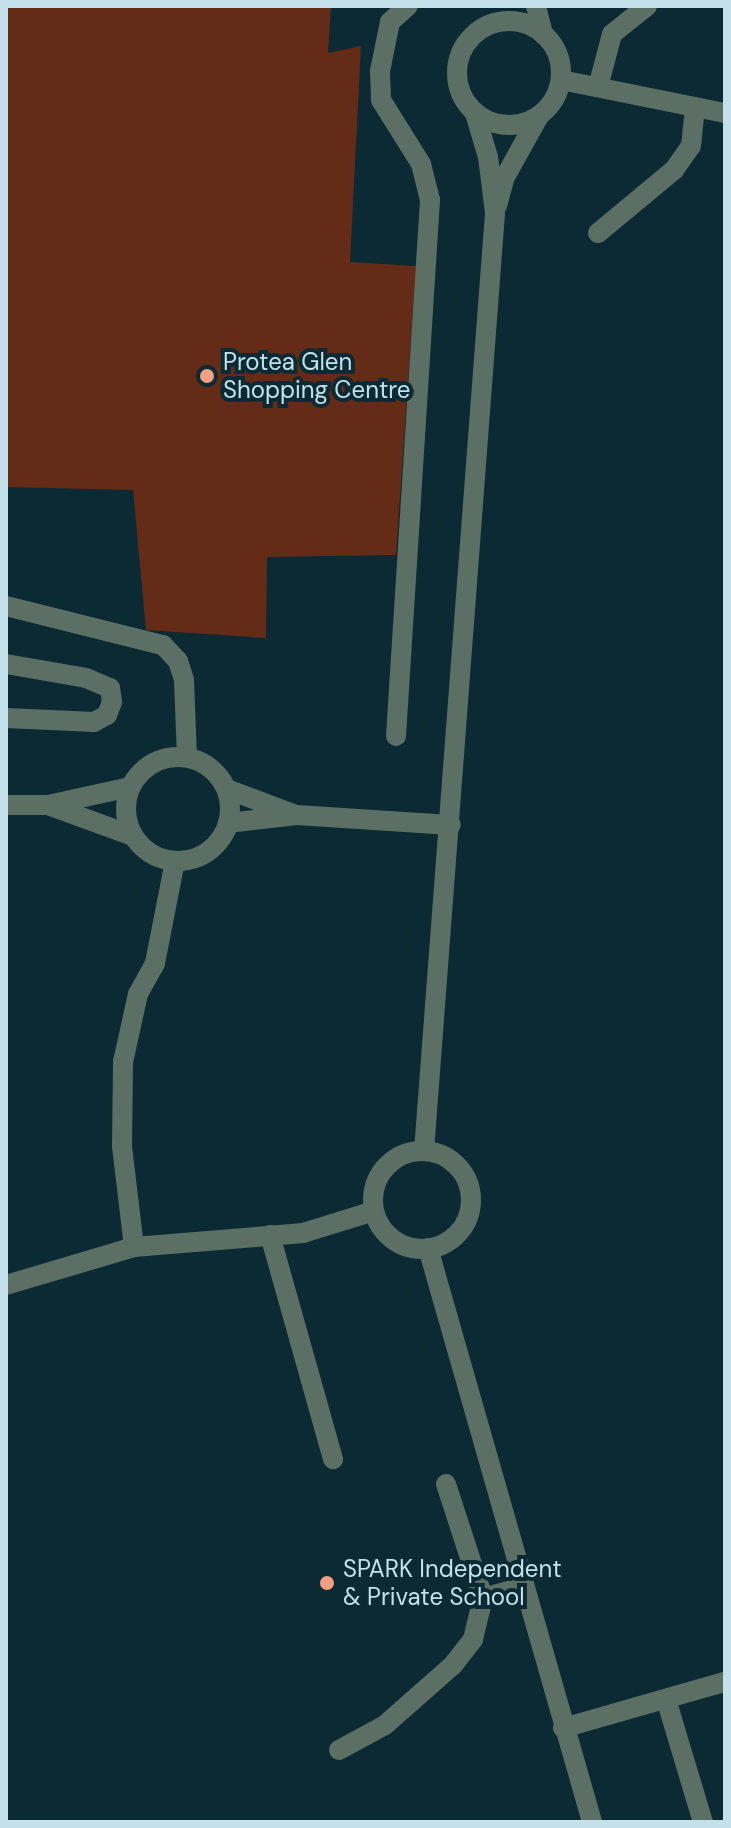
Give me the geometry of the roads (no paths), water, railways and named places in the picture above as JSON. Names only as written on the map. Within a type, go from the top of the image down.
[{"type":"street","points":[[396,736],[430,200],[421,164],[381,100],[380,71],[390,22],[408,6]]},
{"type":"street","points":[[424,1151],[495,213],[488,157],[475,113],[464,100],[457,68],[466,44],[484,27],[490,6]]},
{"type":"street","points":[[495,213],[505,177],[539,116],[552,104],[561,80],[558,53],[543,34],[536,6]]},
{"type":"street","points":[[598,87],[612,34],[647,6]]},
{"type":"street","points":[[484,27],[518,22],[543,34]]},
{"type":"street","points":[[561,80],[725,113]]},
{"type":"street","points":[[598,233],[674,170],[691,146],[695,107]]},
{"type":"street","points":[[475,113],[506,125],[539,116]]},
{"type":"street","points":[[6,606],[163,645],[178,661],[184,680],[187,757]]},
{"type":"street","points":[[6,664],[86,678],[110,688],[112,702],[107,715],[94,722],[6,718]]},
{"type":"street","points":[[227,789],[228,823],[208,852],[175,861],[144,849],[133,836],[125,803],[130,787],[153,762],[187,757],[204,763],[227,789],[297,815]]},
{"type":"street","points":[[6,805],[48,805],[130,787]]},
{"type":"street","points":[[48,805],[133,836]]},
{"type":"street","points":[[228,823],[297,815],[451,825]]},
{"type":"street","points":[[134,1247],[122,1146],[123,1062],[138,994],[155,963],[175,861]]},
{"type":"street","points":[[424,1151],[447,1156],[460,1167],[472,1197],[463,1229],[451,1241],[428,1248],[404,1246],[390,1238],[374,1211],[373,1195],[386,1166],[399,1156],[424,1151]]},
{"type":"street","points":[[6,1285],[134,1247],[303,1233],[374,1211]]},
{"type":"street","points":[[270,1235],[333,1459]]},
{"type":"street","points":[[428,1248],[592,1822]]},
{"type":"street","points":[[339,1750],[385,1725],[453,1665],[473,1639],[483,1598],[446,1484]]},
{"type":"street","points":[[483,1598],[523,1587]]},
{"type":"street","points":[[563,1728],[725,1682]]},
{"type":"street","points":[[666,1699],[703,1822]]},
{"type":"place","name":"Protea Glen Shopping Centre","points":[[207,376]]},
{"type":"place","name":"SPARK Independent & Private School","points":[[327,1583]]}]
